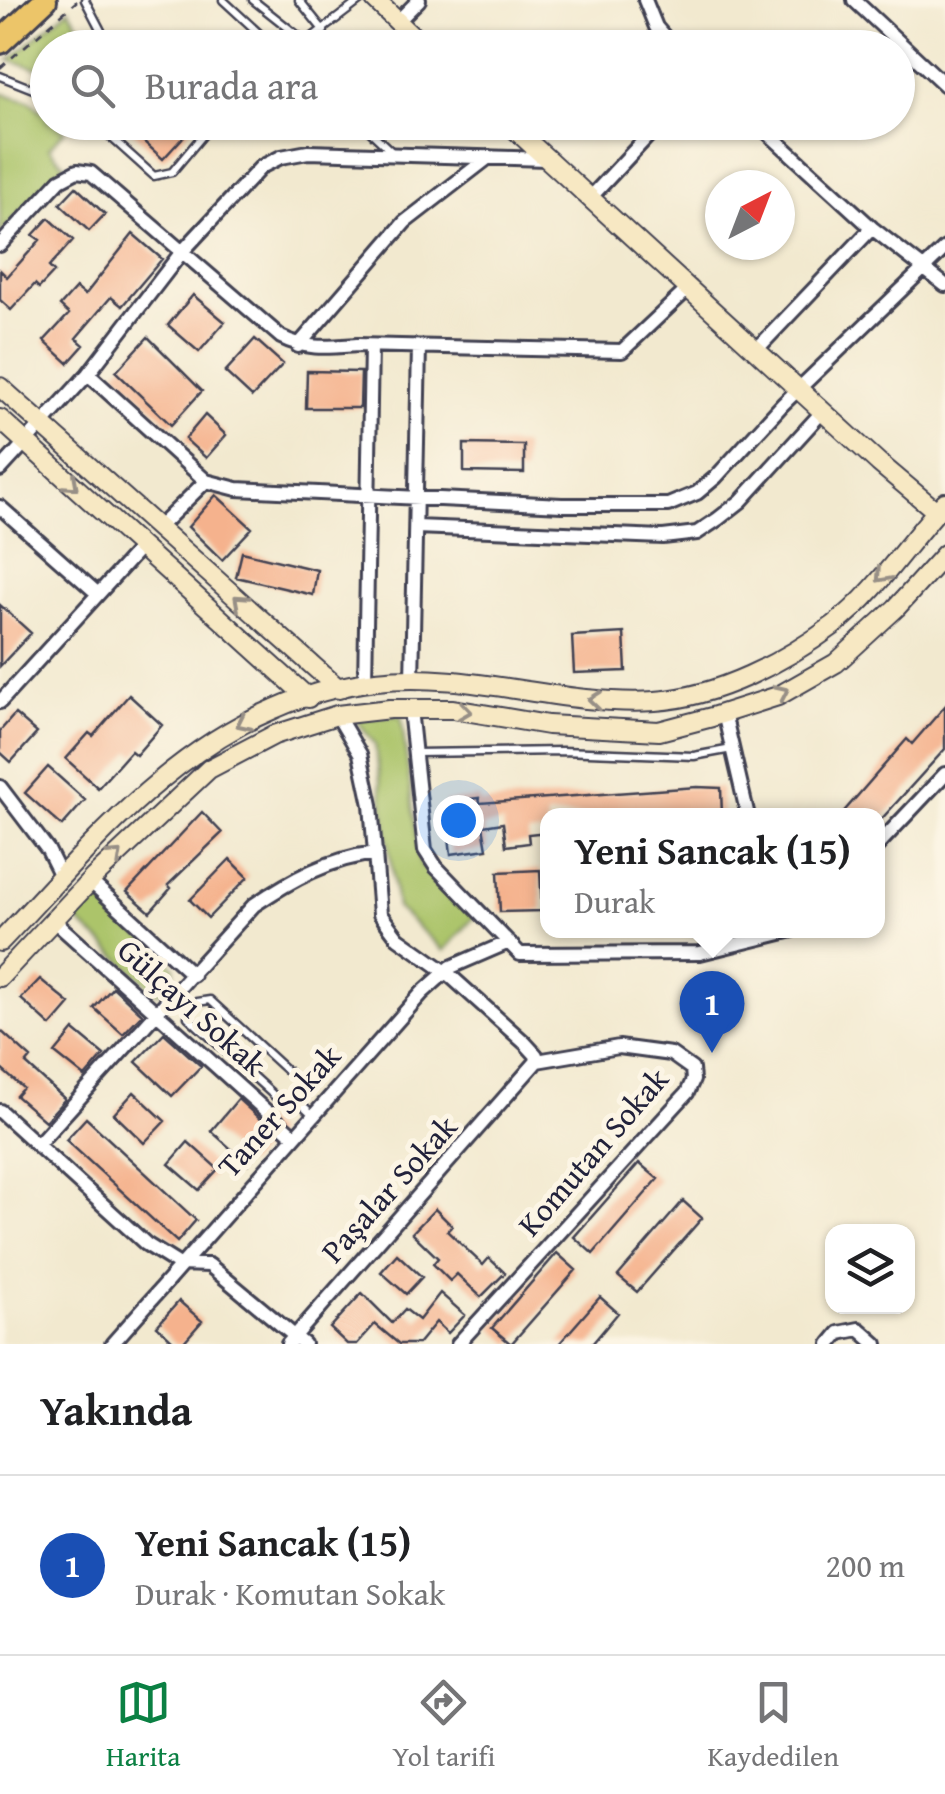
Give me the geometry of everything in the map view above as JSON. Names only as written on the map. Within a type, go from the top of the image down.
[{"type":"highway","points":[[0,42],[44,0]]},
{"type":"main road","points":[[375,0],[406,30]]},
{"type":"main road","points":[[0,942],[178,764],[227,731],[276,708],[339,689],[412,681],[609,702],[659,701],[705,690],[788,656],[837,622],[941,506],[824,411],[526,140]]},
{"type":"main road","points":[[0,387],[339,689]]},
{"type":"main road","points":[[0,418],[308,698]]},
{"type":"main road","points":[[0,977],[90,881],[208,769],[274,735],[337,716],[453,708],[548,725],[659,731],[778,696],[836,663],[896,608],[945,554]]},
{"type":"street","points":[[397,22],[419,0]]},
{"type":"street","points":[[646,0],[659,30]]},
{"type":"street","points":[[854,0],[886,30]]},
{"type":"street","points":[[915,57],[945,85]]},
{"type":"street","points":[[590,198],[643,140]]},
{"type":"street","points":[[776,140],[872,228],[945,286]]},
{"type":"street","points":[[0,470],[88,374],[181,253],[261,167],[282,157],[308,152],[547,159]]},
{"type":"street","points":[[298,346],[405,222],[489,157]]},
{"type":"street","points":[[0,245],[60,180],[77,171],[91,173],[281,337],[298,346],[622,351],[690,288]]},
{"type":"street","points":[[758,349],[872,228]]},
{"type":"street","points":[[88,374],[206,481],[236,489],[668,505],[697,492],[716,477],[799,388],[945,248]]},
{"type":"street","points":[[365,684],[370,346]]},
{"type":"street","points":[[412,681],[419,347]]},
{"type":"street","points":[[416,527],[663,537],[697,533],[741,501],[824,411]]},
{"type":"street","points":[[158,528],[206,481]]},
{"type":"street","points":[[0,507],[98,594]]},
{"type":"street","points":[[0,702],[141,546]]},
{"type":"street","points":[[410,709],[425,850],[436,868],[520,954],[700,953],[761,938]]},
{"type":"street","points":[[724,713],[746,808]]},
{"type":"street","points":[[337,716],[360,754],[376,853],[380,914],[398,938],[446,972],[525,1043],[536,1056],[534,1065]]},
{"type":"street","points":[[885,838],[945,774]]},
{"type":"street","points":[[0,787],[48,850],[62,878]]},
{"type":"street","points":[[37,1145],[254,905],[295,877],[356,855],[376,853]]},
{"type":"street","points":[[90,881],[193,975]]},
{"type":"street","name":"Gülçayı Sokak","points":[[53,920],[294,1136]]},
{"type":"street","name":"Taner Sokak","points":[[112,1344],[178,1264],[422,993],[446,972],[509,942]]},
{"type":"street","name":"Komutan Sokak","points":[[458,1344],[687,1093],[693,1080],[692,1069],[671,1054],[618,1047],[534,1065]]},
{"type":"street","name":"Paşalar Sokak","points":[[296,1341],[534,1065]]},
{"type":"street","points":[[0,1112],[146,1244],[178,1264],[209,1265],[296,1341]]},
{"type":"street","points":[[830,1344],[839,1333],[859,1329],[876,1344]]},
{"type":"lane","points":[[82,0],[100,30]]},
{"type":"lane","points":[[224,0],[256,30]]},
{"type":"lane","points":[[254,0],[288,30]]},
{"type":"lane","points":[[299,0],[323,30]]},
{"type":"lane","points":[[325,30],[361,0]]},
{"type":"lane","points":[[0,72],[30,86]]},
{"type":"lane","points":[[114,140],[154,176],[172,172],[199,140]]},
{"type":"lane","points":[[380,140],[395,154]]},
{"type":"lane","points":[[414,753],[562,751],[694,756],[732,749]]},
{"type":"lane","points":[[178,991],[191,1003]]},
{"type":"lane","points":[[191,1003],[210,1000],[297,1080],[294,1097]]},
{"type":"lane","points":[[191,1003],[188,1017],[214,1042],[281,1102],[294,1097]]},
{"type":"lane","points":[[294,1097],[313,1115]]},
{"type":"path","points":[[48,30],[82,0]]},
{"type":"path","points":[[0,72],[30,46]]},
{"type":"green space","points":[[69,9],[82,30],[44,30]]},
{"type":"green space","points":[[30,42],[30,66],[9,60]]},
{"type":"green space","points":[[0,93],[30,101],[30,140],[57,140],[49,148],[65,165],[0,234]]},
{"type":"green space","points":[[401,715],[420,864],[474,917],[444,951],[397,908],[375,744],[356,719]]},
{"type":"green space","points":[[92,894],[175,967],[174,976],[158,994],[71,915]]},
{"type":"building","points":[[142,140],[180,140],[163,159]]},
{"type":"building","points":[[76,187],[105,214],[89,231],[60,204]]},
{"type":"building","points":[[49,218],[73,240],[49,267],[54,272],[39,288],[35,284],[11,310],[0,300],[0,270],[7,277],[40,240],[33,235]]},
{"type":"building","points":[[133,234],[162,259],[122,306],[111,297],[76,338],[84,345],[68,363],[44,341],[69,314],[60,306],[76,288],[85,295]]},
{"type":"building","points":[[193,295],[225,322],[199,352],[168,325]]},
{"type":"building","points":[[148,337],[202,391],[171,425],[116,372]]},
{"type":"building","points":[[255,339],[283,364],[252,397],[225,372]]},
{"type":"building","points":[[307,371],[361,372],[360,408],[306,408]]},
{"type":"building","points":[[205,415],[226,435],[206,458],[185,439]]},
{"type":"building","points":[[464,444],[524,445],[524,473],[464,472]]},
{"type":"building","points":[[216,495],[252,528],[222,560],[188,527]]},
{"type":"building","points":[[242,552],[317,570],[313,595],[236,577]]},
{"type":"building","points":[[0,605],[31,633],[0,666]]},
{"type":"building","points":[[624,633],[626,671],[574,673],[572,636]]},
{"type":"building","points":[[129,695],[162,725],[136,755],[131,751],[98,788],[66,759],[89,733],[93,736]]},
{"type":"building","points":[[945,706],[945,749],[885,815],[885,808],[847,808],[907,739],[912,744]]},
{"type":"building","points":[[15,714],[37,733],[11,762],[0,752],[0,731]]},
{"type":"building","points":[[48,767],[85,800],[62,826],[25,793]]},
{"type":"building","points":[[697,787],[721,788],[722,808],[540,808],[540,833],[528,834],[529,843],[506,846],[503,823],[483,826],[487,849],[451,854],[445,802],[479,798],[480,803]]},
{"type":"building","points":[[202,812],[222,833],[168,885],[171,888],[150,912],[127,892]]},
{"type":"building","points":[[230,859],[248,877],[208,918],[190,900]]},
{"type":"building","points":[[540,870],[540,911],[500,912],[498,872]]},
{"type":"building","points":[[40,979],[70,1004],[51,1026],[21,999]]},
{"type":"building","points":[[113,987],[142,1014],[123,1034],[94,1008]]},
{"type":"building","points":[[0,1030],[31,1058],[26,1064],[65,1099],[45,1121],[16,1096],[23,1088],[0,1068]]},
{"type":"building","points":[[74,1030],[104,1055],[85,1077],[55,1053]]},
{"type":"building","points":[[164,1033],[201,1066],[172,1096],[136,1062]]},
{"type":"building","points":[[134,1092],[165,1121],[144,1143],[114,1114]]},
{"type":"building","points":[[238,1099],[275,1133],[248,1164],[211,1131]]},
{"type":"building","points":[[86,1118],[196,1220],[177,1242],[66,1140]]},
{"type":"building","points":[[188,1142],[218,1169],[199,1190],[169,1164]]},
{"type":"building","points":[[639,1163],[658,1179],[593,1254],[574,1237]]},
{"type":"building","points":[[683,1201],[702,1218],[637,1292],[618,1276]]},
{"type":"building","points":[[435,1209],[452,1226],[447,1231],[483,1265],[489,1258],[505,1273],[481,1297],[457,1274],[450,1281],[433,1264],[438,1258],[412,1233]]},
{"type":"building","points":[[557,1253],[576,1270],[511,1344],[492,1328]]},
{"type":"building","points":[[397,1254],[422,1277],[406,1294],[381,1272]]},
{"type":"building","points":[[362,1293],[392,1323],[405,1309],[419,1320],[440,1293],[465,1315],[448,1333],[436,1322],[418,1344],[399,1344],[375,1324],[357,1344],[347,1344],[330,1328]]},
{"type":"building","points":[[600,1297],[618,1313],[592,1344],[559,1344]]},
{"type":"building","points":[[179,1301],[202,1321],[182,1344],[176,1344],[157,1326]]},
{"type":"place","name":"Yeni Sancak (15)","points":[[712,1053]]}]
